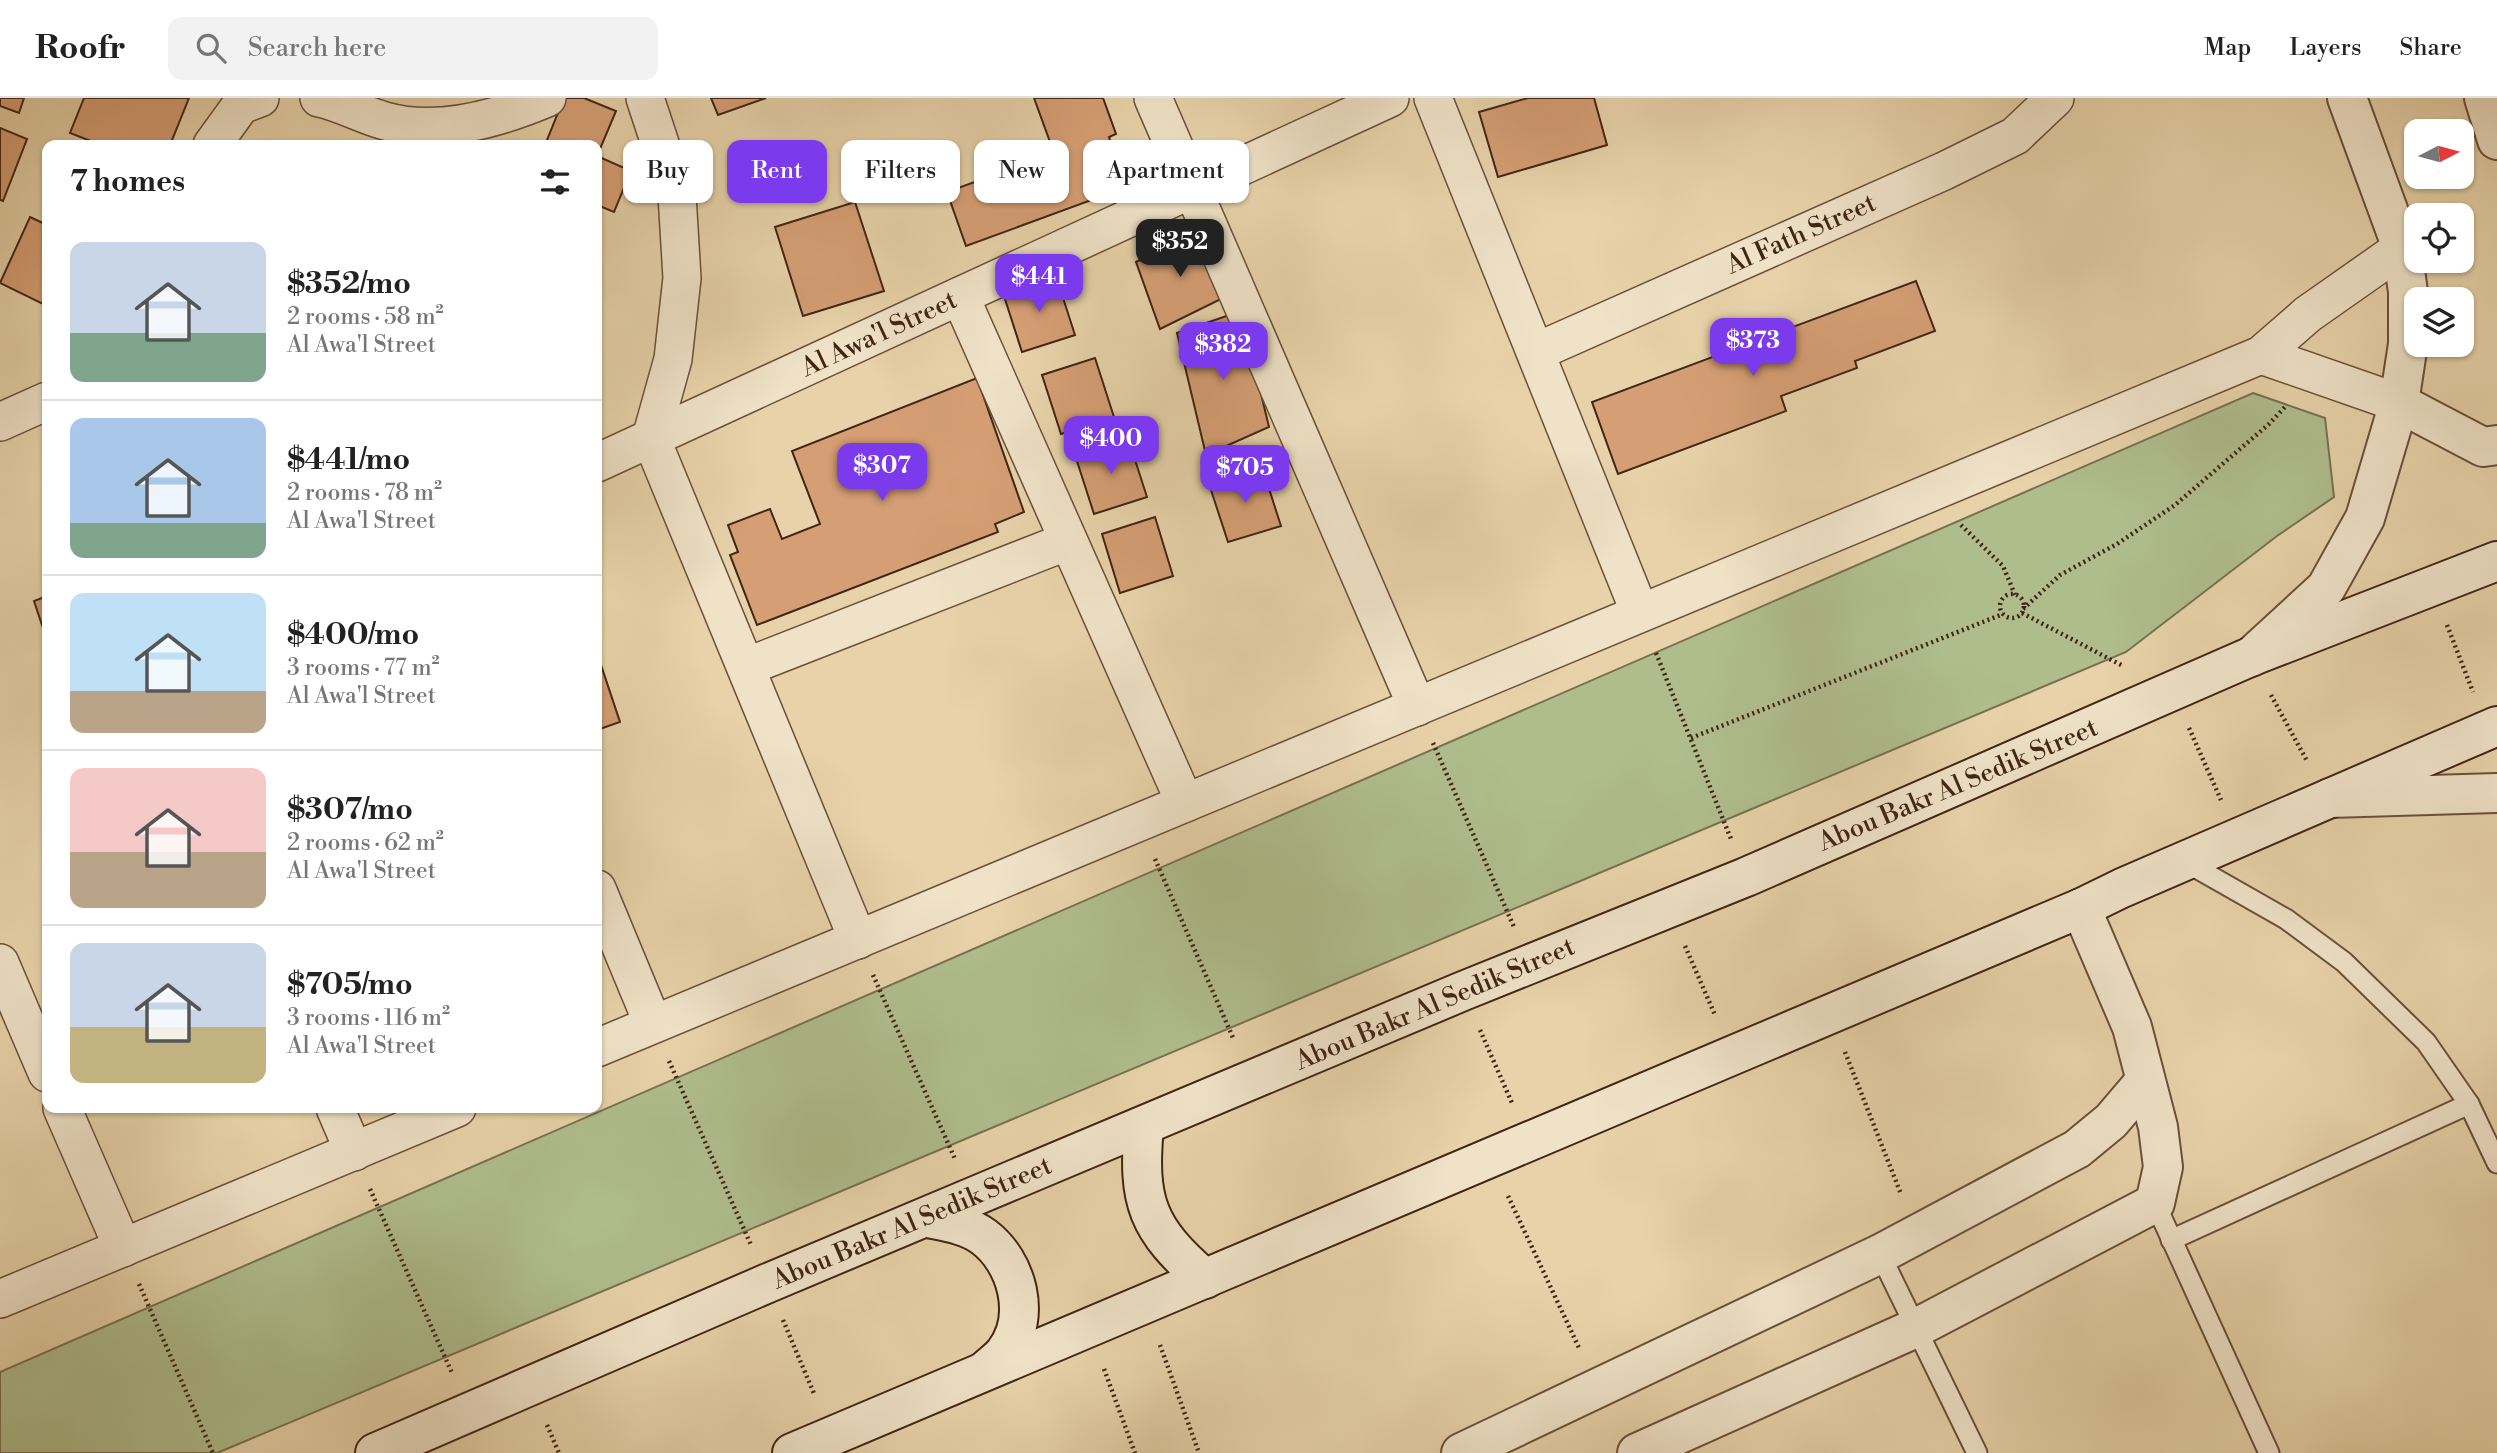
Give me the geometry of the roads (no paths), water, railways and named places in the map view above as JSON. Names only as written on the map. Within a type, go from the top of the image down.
[{"type":"main road","points":[[2250,657],[2326,587],[2365,518],[2399,403],[2408,344],[2408,292],[2402,248],[2347,98]]},
{"type":"main road","points":[[2484,98],[2497,137]]},
{"type":"main road","points":[[2399,403],[2483,447],[2497,445]]},
{"type":"main road","name":"Abou Bakr Al Sedik Street","points":[[375,1453],[768,1283],[1463,991],[1746,877],[2250,657],[2497,561]]},
{"type":"main road","points":[[792,1453],[2081,908],[2493,728]]},
{"type":"main road","points":[[2328,798],[2497,793]]},
{"type":"main road","points":[[1637,1453],[1918,1327],[2155,1203],[2163,1167],[2158,1127],[2132,1027],[2081,908]]},
{"type":"main road","points":[[1461,1453],[1881,1254],[2077,1149],[2110,1121],[2145,1081]]},
{"type":"main road","points":[[1144,1126],[1140,1171],[1149,1214],[1172,1251],[1205,1279]]},
{"type":"main road","points":[[928,1218],[964,1226],[982,1236],[1004,1255],[1015,1279],[1019,1316],[1015,1334],[1005,1352],[982,1374]]},
{"type":"street","points":[[216,140],[241,105],[260,98]]},
{"type":"street","points":[[319,98],[387,122],[437,127],[487,120],[547,98]]},
{"type":"street","points":[[645,98],[677,195],[682,278],[673,359],[651,438],[858,940]]},
{"type":"street","points":[[1153,98],[1171,140]]},
{"type":"street","name":"Al Awa'l Street","points":[[1249,164],[1390,98]]},
{"type":"street","points":[[1433,98],[1640,613]]},
{"type":"street","name":"Al Fath Street","points":[[1536,352],[1956,165],[2015,136],[2055,98]]},
{"type":"street","name":"Al Awa'l Street","points":[[602,461],[1164,203]]},
{"type":"street","points":[[1198,203],[1417,707]]},
{"type":"street","points":[[602,1046],[2261,355],[2308,314],[2402,248]]},
{"type":"street","points":[[960,296],[1185,803]]},
{"type":"street","points":[[2261,355],[2399,403]]},
{"type":"street","points":[[0,422],[42,409]]},
{"type":"street","points":[[746,667],[1068,541]]},
{"type":"street","points":[[602,901],[653,1024]]},
{"type":"street","points":[[0,963],[11,1021],[42,1066]]},
{"type":"street","points":[[64,1113],[123,1248]]},
{"type":"street","points":[[337,1113],[354,1152]]},
{"type":"street","points":[[0,1299],[445,1113]]},
{"type":"lane","points":[[2184,862],[2286,919],[2344,962],[2426,1042],[2469,1104],[2497,1163]]},
{"type":"lane","points":[[2171,1240],[2469,1104]]},
{"type":"lane","points":[[2155,1203],[2269,1453]]},
{"type":"lane","points":[[1881,1254],[1977,1453]]}]
